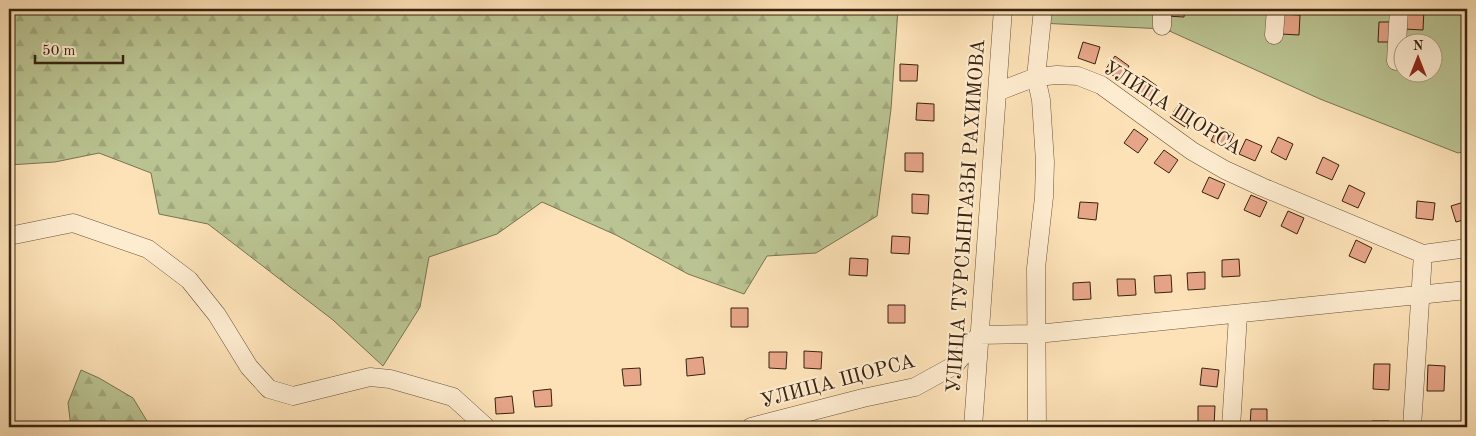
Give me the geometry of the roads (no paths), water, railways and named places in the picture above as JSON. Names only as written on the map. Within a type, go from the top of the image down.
[{"type":"street","name":"УЛИЦА ТУРСЫНГАЗЫ РАХИМОВА","points":[[973,427],[1003,9]]},
{"type":"street","points":[[1037,427],[1036,268],[1044,197],[1044,162],[1041,100],[1036,77],[1043,9]]},
{"type":"street","points":[[1274,35],[1276,9]]},
{"type":"street","points":[[1398,32],[1399,9]]},
{"type":"street","name":"УЛИЦА ЩОРСА","points":[[997,92],[1036,77],[1078,76],[1101,85],[1192,151],[1225,170],[1423,254]]},
{"type":"street","points":[[14,235],[73,223],[148,249],[189,280],[217,315],[249,367],[269,389],[293,396],[370,377],[390,379],[453,397],[486,427]]},
{"type":"street","points":[[1412,427],[1423,254],[1467,248]]},
{"type":"street","points":[[979,334],[1037,334],[1467,290]]},
{"type":"street","points":[[1231,427],[1238,314]]},
{"type":"street","name":"УЛИЦА ЩОРСА","points":[[751,427],[863,398],[915,388],[955,366],[979,334]]}]
